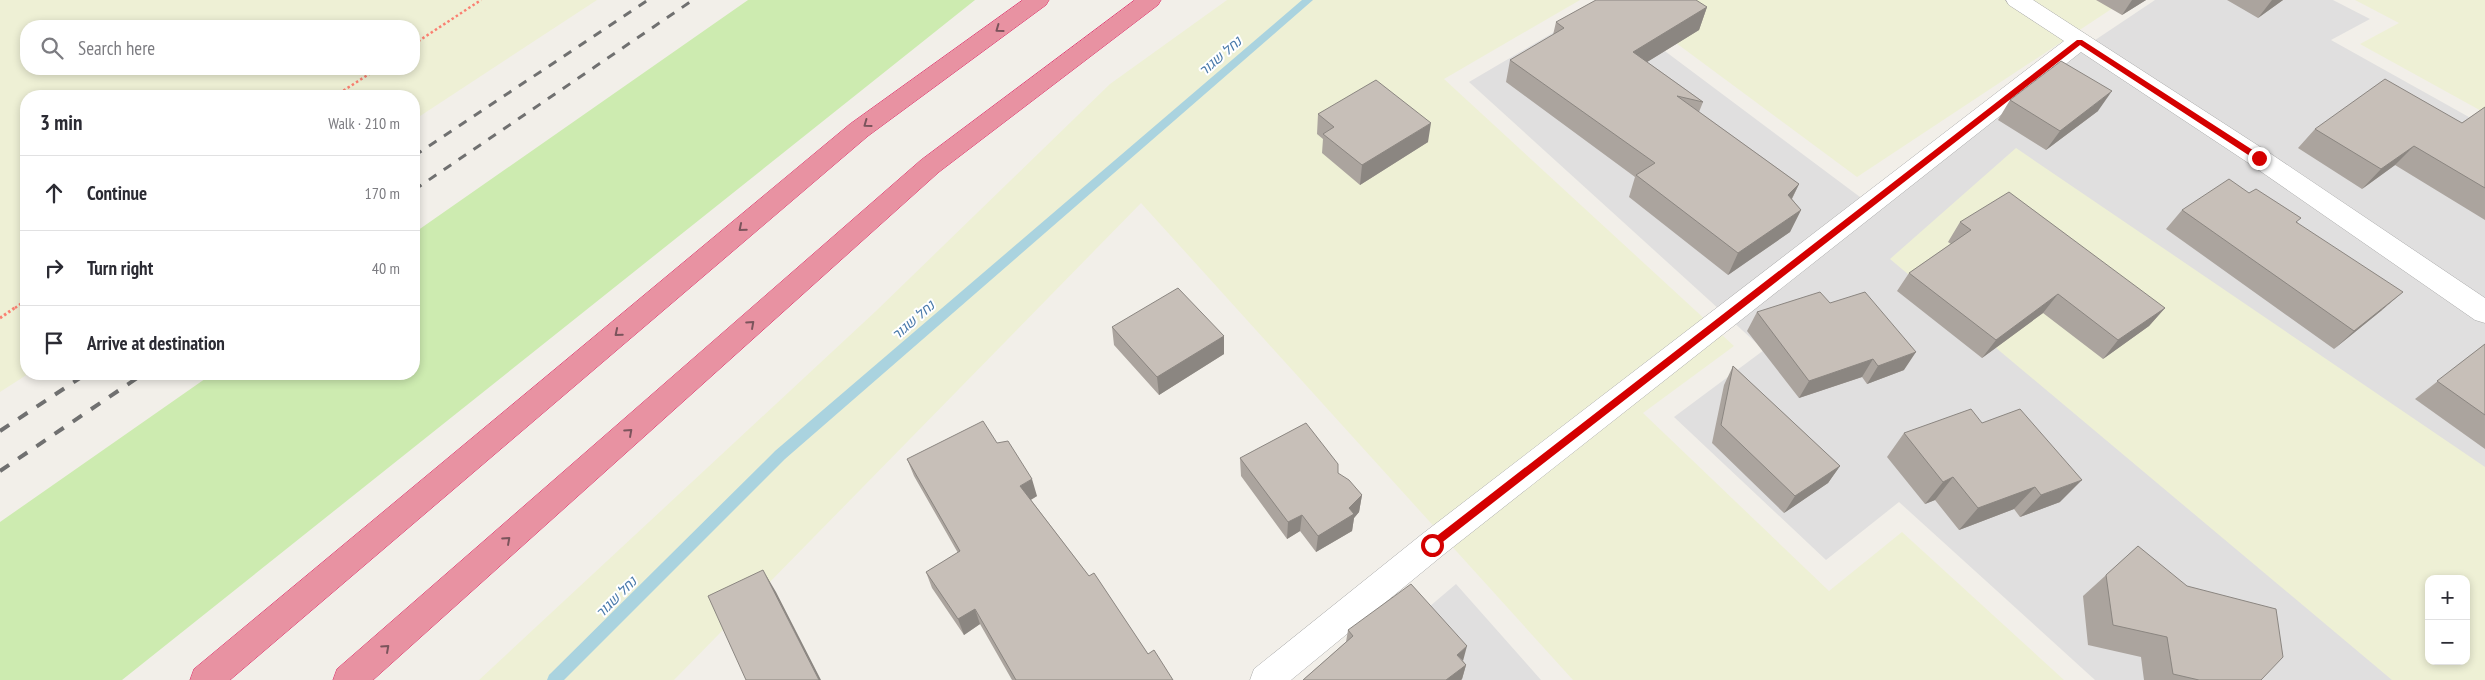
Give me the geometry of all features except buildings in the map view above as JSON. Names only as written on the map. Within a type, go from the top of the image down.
[{"type":"highway","points":[[206,680],[860,130],[1038,0]]},
{"type":"highway","points":[[349,680],[930,166],[1150,0]]},
{"type":"street","points":[[2017,0],[2259,158],[2485,312]]},
{"type":"street","points":[[1266,680],[1440,539],[2080,41]]},
{"type":"path","points":[[420,40],[481,0]]},
{"type":"path","points":[[344,90],[368,75]]},
{"type":"path","points":[[0,318],[20,304]]},
{"type":"shaded area","points":[[2155,0],[2333,0],[2370,19],[2331,40],[2485,126],[2485,680],[2095,680],[1899,502],[1826,560],[1674,417],[1764,350],[1469,82],[1602,4],[1860,197]]},
{"type":"shaded area","points":[[1456,584],[1541,680],[1343,680]]},
{"type":"green space","points":[[0,0],[597,0],[420,116],[420,90],[20,90],[20,379],[0,392]]},
{"type":"green space","points":[[748,0],[975,0],[122,680],[0,680],[0,522],[203,380],[420,380],[420,229]]},
{"type":"green space","points":[[1227,0],[1580,0],[1444,79],[1734,346],[1643,413],[1829,591],[1902,532],[2064,680],[1573,680],[1141,203],[674,680],[479,680],[876,311],[1110,84]]},
{"type":"green space","points":[[1618,0],[2125,0],[1857,177]]},
{"type":"green space","points":[[2355,0],[2485,0],[2485,113],[2360,44],[2399,23]]},
{"type":"green space","points":[[2016,148],[2485,467],[2485,680],[2392,680],[1890,259]]},
{"type":"waterway","name":"נחל שגור","points":[[554,680],[780,455],[1308,0]]},
{"type":"railway","points":[[420,152],[648,0]]},
{"type":"railway","points":[[420,186],[693,0]]},
{"type":"railway","points":[[0,431],[77,380]]},
{"type":"railway","points":[[0,471],[134,380]]},
{"type":"route","points":[[1432,545],[2080,41],[2259,158]]}]
